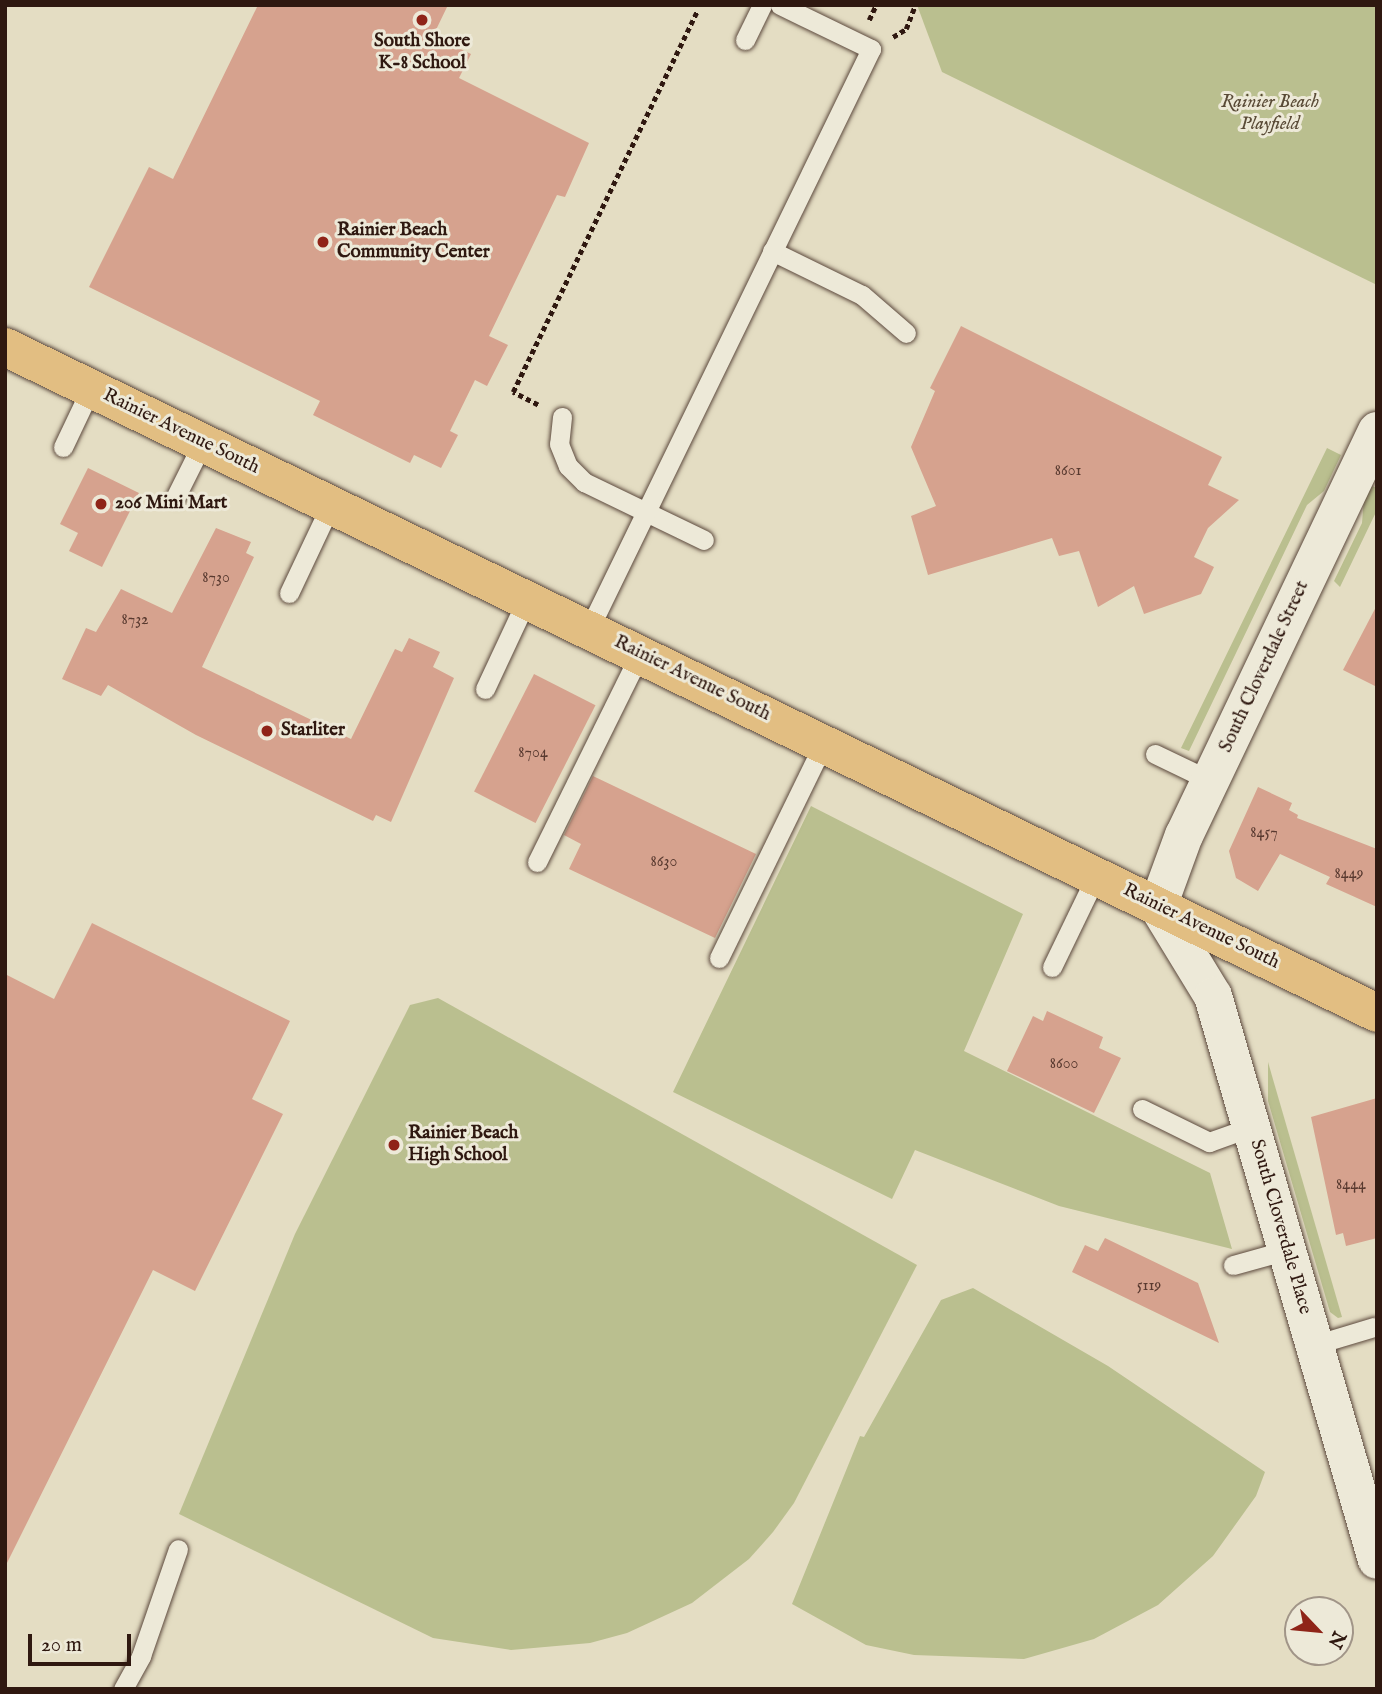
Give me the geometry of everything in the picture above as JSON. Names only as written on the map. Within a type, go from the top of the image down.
[{"type":"main road","name":"Rainier Avenue South","points":[[5,347],[1377,1013]]},
{"type":"street","name":"South Cloverdale Street","points":[[1158,906],[1211,781],[1377,431]]},
{"type":"street","name":"South Cloverdale Place","points":[[1158,906],[1213,996],[1377,1560]]},
{"type":"lane","points":[[745,40],[762,5]]},
{"type":"lane","points":[[589,629],[871,49],[780,5]]},
{"type":"lane","points":[[772,251],[862,295],[906,334]]},
{"type":"lane","points":[[62,447],[91,388]]},
{"type":"lane","points":[[562,416],[559,444],[568,466],[584,482],[704,540]]},
{"type":"lane","points":[[176,496],[203,442]]},
{"type":"lane","points":[[289,593],[331,504]]},
{"type":"lane","points":[[485,689],[527,599]]},
{"type":"lane","points":[[537,862],[640,654]]},
{"type":"lane","points":[[719,958],[824,743]]},
{"type":"lane","points":[[1155,754],[1211,781]]},
{"type":"lane","points":[[1052,967],[1096,876]]},
{"type":"lane","points":[[1142,1109],[1209,1142],[1251,1127]]},
{"type":"lane","points":[[1233,1265],[1287,1250]]},
{"type":"lane","points":[[1314,1345],[1374,1327]]},
{"type":"lane","points":[[123,1689],[141,1656],[178,1549]]},
{"type":"path","points":[[871,49],[906,29],[915,5]]},
{"type":"path","points":[[543,407],[513,392],[697,11]]},
{"type":"green space","name":"Rainier Beach Playfield","points":[[917,5],[1377,5],[1377,285],[942,72]]},
{"type":"green space","points":[[1327,448],[1341,455],[1324,491],[1307,505],[1189,751],[1181,748]]},
{"type":"green space","points":[[1372,486],[1377,488],[1377,510],[1340,587],[1334,581],[1362,523],[1364,498]]},
{"type":"green space","points":[[811,806],[1023,914],[964,1051],[1210,1173],[1232,1249],[1059,1206],[915,1150],[892,1199],[673,1092]]},
{"type":"green space","points":[[438,998],[917,1265],[794,1503],[773,1532],[749,1559],[692,1603],[627,1633],[590,1643],[511,1650],[433,1638],[179,1514],[295,1234],[410,1005]]},
{"type":"green space","points":[[1268,1062],[1342,1317],[1338,1318],[1330,1312],[1268,1101]]},
{"type":"green space","points":[[973,1288],[1108,1366],[1265,1472],[1256,1496],[1213,1556],[1158,1605],[1094,1639],[1024,1659],[914,1655],[866,1645],[792,1604],[860,1436],[864,1437],[941,1300]]},
{"type":"building","name":"Rainier Beach Community Center","points":[[258,5],[448,5],[433,36],[471,54],[459,78],[589,143],[565,197],[557,195],[489,336],[508,345],[487,386],[475,380],[450,431],[458,435],[441,468],[414,455],[410,463],[313,415],[320,401],[89,287],[149,167],[173,179]]},
{"type":"building","points":[[961,326],[1222,457],[1208,485],[1239,500],[1208,528],[1194,557],[1214,567],[1201,594],[1144,614],[1134,586],[1098,607],[1079,551],[1059,556],[1052,538],[928,575],[911,516],[936,506],[911,447],[935,391],[930,388]]},
{"type":"building","points":[[88,468],[139,493],[102,567],[69,551],[78,533],[60,524]]},
{"type":"building","points":[[216,528],[251,542],[246,553],[254,557],[202,667],[351,739],[395,649],[402,652],[409,638],[440,652],[433,667],[454,678],[391,822],[376,815],[373,821],[196,735],[108,685],[101,696],[62,679],[86,628],[96,632],[121,589],[172,613]]},
{"type":"building","points":[[1377,605],[1377,687],[1343,670]]},
{"type":"building","points":[[534,674],[595,705],[536,823],[474,792]]},
{"type":"building","points":[[593,776],[756,854],[715,938],[569,869],[581,844],[564,835]]},
{"type":"building","points":[[1258,787],[1292,803],[1289,810],[1298,815],[1297,818],[1377,849],[1377,907],[1326,884],[1330,877],[1280,854],[1258,891],[1236,878],[1229,851]]},
{"type":"building","points":[[92,923],[290,1021],[252,1099],[283,1114],[195,1291],[153,1270],[5,1567],[5,974],[54,999]]},
{"type":"building","points":[[1047,1011],[1103,1037],[1099,1048],[1121,1058],[1094,1113],[1007,1071],[1033,1016],[1043,1021]]},
{"type":"building","points":[[1377,1098],[1377,1238],[1346,1246],[1343,1233],[1336,1235],[1311,1117]]},
{"type":"building","points":[[1105,1238],[1198,1283],[1219,1343],[1072,1272],[1085,1245],[1098,1251]]},
{"type":"place","name":"South Shore K-8 School","points":[[422,20]]},
{"type":"place","name":"Rainier Beach Community Center","points":[[323,242]]},
{"type":"place","name":"206 Mini Mart","points":[[101,504]]},
{"type":"place","name":"Starliter","points":[[267,731]]},
{"type":"place","name":"Rainier Beach High School","points":[[394,1145]]}]
